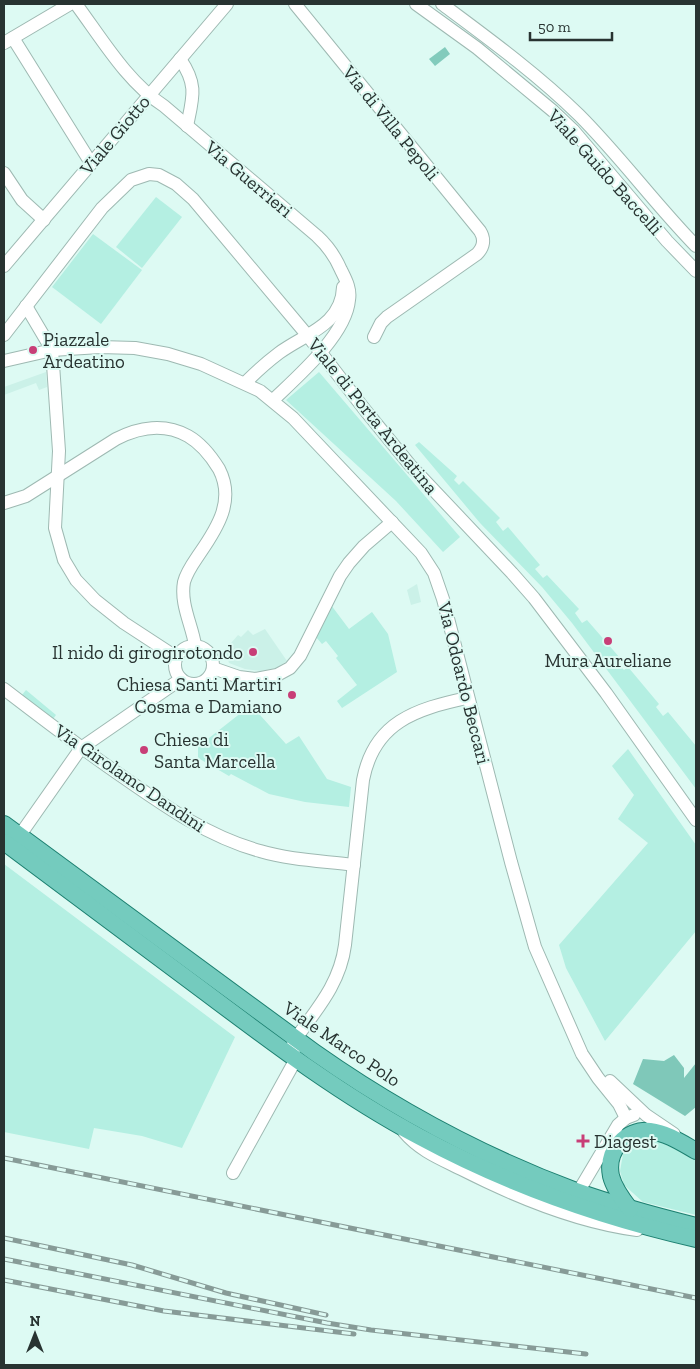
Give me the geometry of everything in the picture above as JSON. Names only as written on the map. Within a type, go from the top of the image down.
[{"type":"main road","name":"Viale Marco Polo","points":[[4,824],[295,1039],[391,1102],[485,1153],[575,1198],[638,1225],[696,1239]]},
{"type":"main road","name":"Viale Marco Polo","points":[[4,842],[296,1059],[398,1125],[447,1151],[484,1174],[531,1188],[630,1209],[696,1226]]},
{"type":"main road","points":[[630,1209],[617,1191],[610,1167],[614,1151],[624,1138],[639,1132],[656,1132],[696,1150]]},
{"type":"street","points":[[70,4],[8,40],[92,163]]},
{"type":"street","name":"Via Guerrieri","points":[[76,4],[135,83],[148,96],[164,106],[188,126],[326,244],[333,253],[348,287],[348,306],[344,318],[320,353],[273,400]]},
{"type":"street","name":"Viale Giotto","points":[[4,266],[227,4]]},
{"type":"street","name":"Via di Villa Pepoli","points":[[295,4],[480,231],[483,244],[481,250],[389,315],[381,323],[374,337]]},
{"type":"street","name":"Viale Guido Baccelli","points":[[416,4],[477,48],[573,130],[667,241],[696,271]]},
{"type":"street","name":"Viale Guido Baccelli","points":[[442,4],[534,75],[570,106],[696,246]]},
{"type":"street","points":[[180,59],[190,73],[192,84],[188,126]]},
{"type":"street","points":[[4,173],[22,200],[44,220]]},
{"type":"street","name":"Viale di Porta Ardeatina","points":[[26,306],[102,208],[124,185],[149,174],[159,175],[176,184],[193,199],[308,336],[410,466],[528,592],[611,700],[696,820]]},
{"type":"street","name":"Via Guerrieri","points":[[245,384],[276,355],[322,327],[332,317],[343,292],[341,270]]},
{"type":"street","points":[[4,336],[26,306],[52,350],[59,451],[56,533],[61,553],[73,576],[89,595],[106,609],[176,657]]},
{"type":"street","name":"Via Odoardo Beccari","points":[[52,350],[100,346],[154,351],[201,364],[245,384],[273,400],[293,418],[424,557],[434,573],[443,599],[530,934],[544,970],[584,1057],[619,1104],[626,1118]]},
{"type":"street","points":[[4,361],[52,350]]},
{"type":"street","points":[[4,503],[21,499],[130,432],[150,428],[168,429],[184,434],[199,443],[211,456],[224,481],[226,499],[220,522],[191,566],[185,581],[184,602],[195,646]]},
{"type":"street","points":[[213,668],[239,678],[256,680],[277,675],[290,668],[302,651],[349,562],[392,522]]},
{"type":"street","points":[[195,646],[202,647],[211,656],[213,668],[203,682],[191,684],[180,678],[175,668],[176,657],[184,648],[195,646]]},
{"type":"street","points":[[20,836],[81,748],[180,678]]},
{"type":"street","name":"Via Girolamo Dandini","points":[[4,688],[81,748],[157,801],[191,822],[223,838],[258,851],[354,864]]},
{"type":"street","points":[[233,1173],[296,1059],[292,1048],[295,1039],[328,995],[339,971],[345,945],[363,780],[366,766],[374,748],[394,725],[412,714],[426,708],[468,698]]},
{"type":"street","name":"Via Odoardo Beccari","points":[[580,1048],[615,1086],[646,1115],[696,1150]]},
{"type":"street","points":[[575,1198],[618,1125],[626,1118],[646,1115]]},
{"type":"street","points":[[484,1174],[491,1162],[485,1153]]},
{"type":"street","name":"Viale Marco Polo","points":[[484,1174],[526,1199],[597,1222],[627,1229],[676,1234]]},
{"type":"shaded area","points":[[445,47],[450,54],[435,66],[429,59]]},
{"type":"shaded area","points":[[156,197],[182,217],[142,268],[116,247]]},
{"type":"shaded area","points":[[93,234],[142,270],[101,324],[52,287]]},
{"type":"shaded area","points":[[46,372],[47,387],[39,390],[36,383],[4,395],[4,387]]},
{"type":"shaded area","points":[[319,372],[460,537],[443,552],[396,501],[286,400]]},
{"type":"shaded area","points":[[419,442],[457,476],[454,480],[459,485],[463,481],[500,518],[496,522],[503,531],[508,527],[540,565],[535,569],[543,578],[547,575],[579,609],[575,613],[582,623],[587,620],[620,658],[616,662],[624,670],[628,667],[659,704],[656,707],[663,716],[668,712],[696,746],[696,789],[572,623],[542,587],[480,523],[415,445]]},
{"type":"shaded area","points":[[417,584],[421,602],[411,605],[407,590]]},
{"type":"shaded area","points":[[331,605],[349,629],[372,612],[388,634],[397,672],[342,708],[337,701],[357,685],[336,658],[338,656],[326,641],[322,644],[316,637]]},
{"type":"shaded area","name":"Il nido di girogirotondo","points":[[265,629],[287,661],[276,668],[261,671],[245,669],[229,663],[225,650],[238,635],[241,637],[248,630],[253,635]]},
{"type":"shaded area","points":[[26,690],[56,715],[53,719],[22,695]]},
{"type":"shaded area","points":[[251,705],[286,744],[299,736],[327,779],[351,787],[349,807],[305,802],[269,794],[231,774],[229,776],[198,758],[198,741],[209,738]]},
{"type":"shaded area","points":[[628,749],[696,845],[696,931],[605,1041],[566,968],[559,945],[648,843],[618,819],[634,795],[612,766]]},
{"type":"shaded area","points":[[4,864],[235,1037],[182,1148],[142,1136],[94,1128],[89,1149],[4,1132]]},
{"type":"shaded area","points":[[674,1055],[684,1068],[684,1078],[696,1063],[696,1107],[685,1116],[633,1084],[643,1059],[664,1061]]},
{"type":"shaded area","points":[[654,1136],[696,1161],[696,1215],[643,1202],[624,1185],[620,1171],[623,1154],[632,1141]]},
{"type":"railway","points":[[4,1158],[696,1298]]},
{"type":"railway","points":[[4,1238],[132,1265],[226,1293],[326,1315]]},
{"type":"railway","points":[[4,1259],[327,1323],[371,1330],[586,1354]]},
{"type":"railway","points":[[4,1280],[164,1311],[354,1334]]},
{"type":"place","name":"Piazzale Ardeatino","points":[[33,350]]},
{"type":"place","name":"Mura Aureliane","points":[[608,641]]},
{"type":"place","name":"Il nido di girogirotondo","points":[[253,652]]},
{"type":"place","name":"Chiesa Santi Martiri Cosma e Damiano","points":[[292,695]]},
{"type":"place","name":"Chiesa di Santa Marcella","points":[[144,750]]},
{"type":"place","name":"Diagest","points":[[583,1141]]}]
